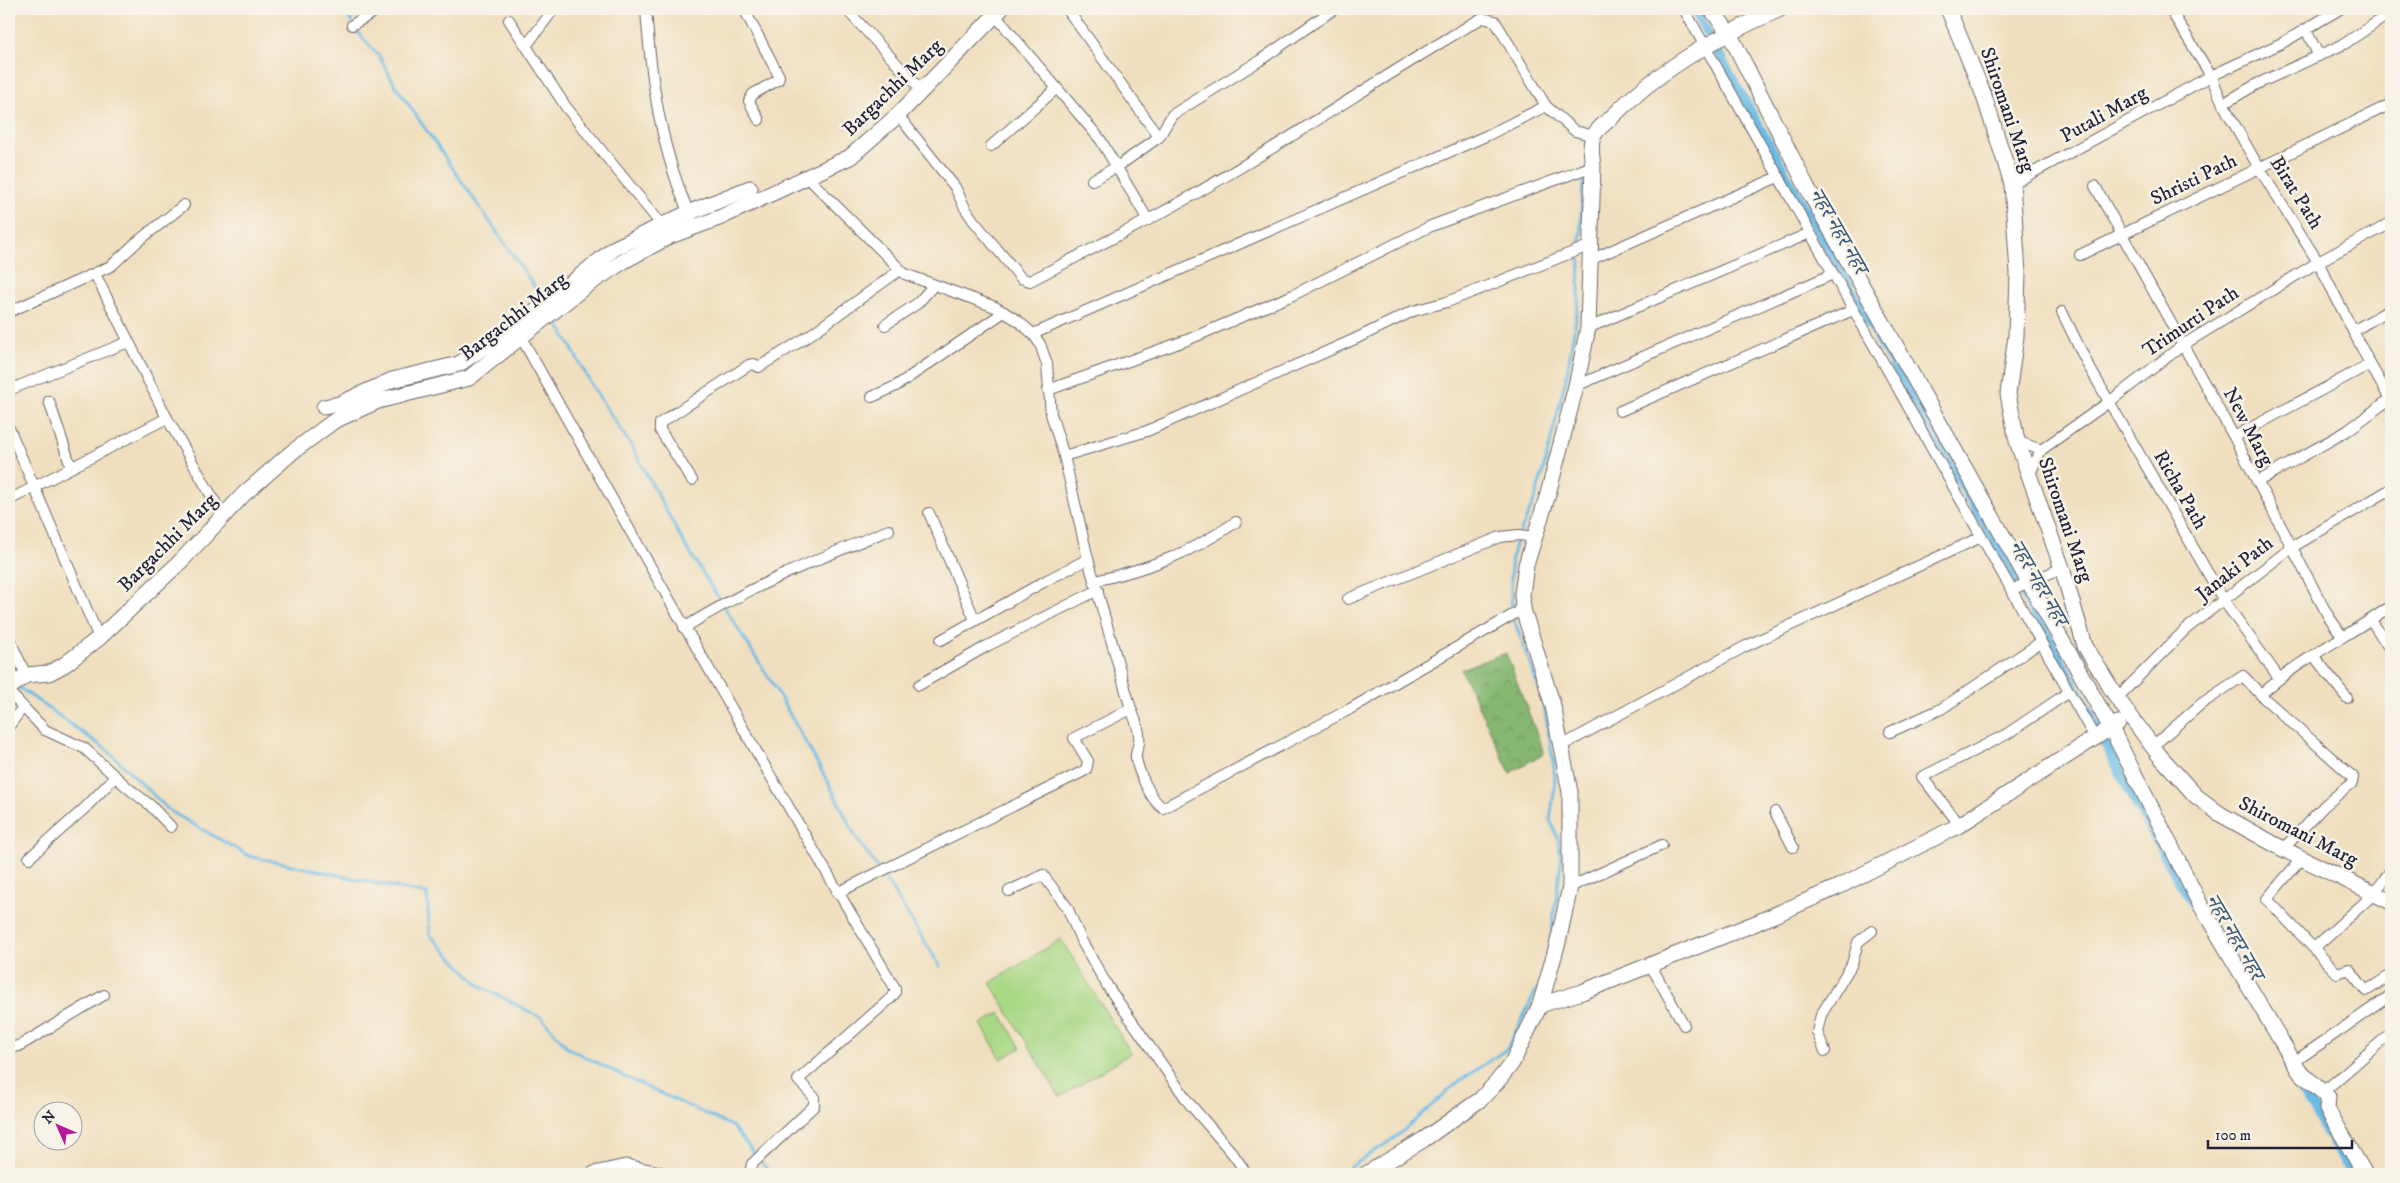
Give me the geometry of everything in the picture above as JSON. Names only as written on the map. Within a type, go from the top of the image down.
[{"type":"street","points":[[352,25],[379,9]]},
{"type":"street","points":[[526,46],[554,9]]},
{"type":"street","points":[[646,9],[649,47],[665,152],[691,220],[750,188]]},
{"type":"street","points":[[744,9],[779,76],[778,80],[753,94],[749,101],[760,120]]},
{"type":"street","points":[[846,9],[922,91]]},
{"type":"street","points":[[1066,9],[1159,137]]},
{"type":"street","points":[[1092,180],[1117,167],[1159,137],[1172,116],[1259,61],[1334,9]]},
{"type":"street","points":[[1684,9],[1716,40],[1811,195],[2029,582],[2102,734],[2294,1062],[2321,1092],[2328,1097],[2327,1109],[2365,1174]]},
{"type":"street","points":[[1711,9],[1716,40],[1778,177],[2069,692],[2102,734]]},
{"type":"street","points":[[1366,1174],[1423,1140],[1481,1099],[1512,1064],[1540,1005],[1570,886],[1570,792],[1553,706],[1523,609],[1522,594],[1526,565],[1548,494],[1576,386],[1588,328],[1593,166],[1591,146],[1594,136],[1628,101],[1656,78],[1716,40],[1780,9]]},
{"type":"street","name":"Shiromani Marg","points":[[1948,9],[1983,93],[2012,184],[2018,273],[2016,336],[2008,394],[2016,441],[2062,568],[2085,646],[2130,716],[2196,796],[2220,814],[2283,849],[2391,902]]},
{"type":"street","name":"Birat Path","points":[[2170,9],[2211,76],[2223,104],[2260,168],[2318,262],[2370,364],[2390,398]]},
{"type":"street","name":"Putali Marg","points":[[2012,184],[2211,76],[2306,30],[2340,9]]},
{"type":"street","points":[[998,12],[1057,88],[1100,139],[1148,220]]},
{"type":"street","name":"Bargachhi Marg","points":[[24,676],[48,673],[57,669],[99,638],[181,561],[222,516],[291,453],[334,420],[378,400],[469,378],[583,288],[666,230],[691,220],[719,218],[850,157],[898,115],[998,12]]},
{"type":"street","points":[[898,115],[956,187],[965,208],[973,220],[1021,278],[1030,281],[1148,220],[1233,172],[1419,55],[1482,18],[1495,21],[1546,106],[1575,131],[1594,136]]},
{"type":"street","points":[[2223,104],[2257,84],[2344,44],[2383,18]]},
{"type":"street","points":[[324,407],[339,404],[392,380],[459,364],[525,320],[614,248],[666,230],[566,106],[509,20]]},
{"type":"street","points":[[2306,30],[2319,56]]},
{"type":"street","points":[[991,146],[1057,88]]},
{"type":"street","name":"Shristi Path","points":[[2121,236],[2391,104]]},
{"type":"street","points":[[1033,334],[1488,135],[1546,106]]},
{"type":"street","points":[[1048,390],[1187,340],[1293,295],[1431,226],[1593,166]]},
{"type":"street","points":[[808,177],[900,270],[1004,312],[1018,320],[1033,334],[1044,355],[1051,414],[1064,456],[1088,559],[1138,729],[1139,741],[1135,752],[1136,761],[1154,803],[1163,808],[1350,709],[1523,609]]},
{"type":"street","points":[[1064,456],[1148,431],[1355,340],[1414,311],[1447,302],[1591,252],[1778,177]]},
{"type":"street","name":"New Marg","points":[[2094,186],[2234,437],[2327,614],[2342,636]]},
{"type":"street","points":[[9,312],[111,266],[137,242],[184,205]]},
{"type":"street","name":"Trimurti Path","points":[[2041,450],[2109,402],[2183,345],[2318,262],[2391,223]]},
{"type":"street","points":[[1588,328],[1810,233]]},
{"type":"street","points":[[2080,255],[2121,236]]},
{"type":"street","points":[[692,480],[660,430],[660,423],[749,365],[754,364],[759,367],[786,351],[900,270]]},
{"type":"street","points":[[95,274],[167,418],[222,516]]},
{"type":"street","points":[[1576,386],[1833,274]]},
{"type":"street","points":[[884,324],[918,303],[934,285]]},
{"type":"street","points":[[2353,331],[2391,309]]},
{"type":"street","points":[[1620,411],[1853,310]]},
{"type":"street","points":[[872,397],[896,386],[1004,312]]},
{"type":"street","name":"Richa Path","points":[[2062,312],[2109,402],[2224,601],[2279,678]]},
{"type":"street","points":[[521,337],[684,628],[837,893],[895,988],[895,994],[798,1080],[814,1098],[814,1106],[766,1149],[752,1164],[750,1174]]},
{"type":"street","points":[[9,390],[128,342]]},
{"type":"street","points":[[2234,437],[2370,364]]},
{"type":"street","points":[[2257,482],[2347,431],[2390,398]]},
{"type":"street","points":[[49,401],[72,468]]},
{"type":"street","points":[[9,500],[34,489],[167,418]]},
{"type":"street","points":[[9,428],[99,638]]},
{"type":"street","points":[[2016,441],[2041,450],[2029,476]]},
{"type":"street","name":"Janaki Path","points":[[2117,698],[2186,629],[2291,548],[2391,489]]},
{"type":"street","points":[[928,514],[975,620]]},
{"type":"street","points":[[919,685],[1096,585],[1139,571],[1188,551],[1236,522]]},
{"type":"street","points":[[684,628],[714,608],[735,597],[810,562],[889,530]]},
{"type":"street","points":[[1348,599],[1500,537],[1519,535],[1534,537]]},
{"type":"street","points":[[1561,746],[1744,647],[1981,537]]},
{"type":"street","points":[[941,640],[1088,559]]},
{"type":"street","points":[[2011,590],[2062,568]]},
{"type":"street","points":[[2261,694],[2279,678],[2313,654],[2391,606]]},
{"type":"street","points":[[2371,620],[2391,651]]},
{"type":"street","points":[[9,638],[24,676],[9,689],[23,708],[45,730],[84,748],[115,777],[150,805],[171,827]]},
{"type":"street","points":[[1890,732],[1941,709],[2041,642]]},
{"type":"street","points":[[2313,654],[2347,698]]},
{"type":"street","points":[[2153,746],[2201,704],[2243,676],[2354,777],[2354,780],[2325,805],[2283,849]]},
{"type":"street","points":[[1960,825],[1922,777],[2007,734],[2069,692]]},
{"type":"street","points":[[9,726],[23,708]]},
{"type":"street","points":[[837,893],[1086,770],[1088,761],[1074,738],[1131,708]]},
{"type":"street","points":[[1540,1005],[1567,998],[1756,923],[1838,887],[1960,825],[2130,716]]},
{"type":"street","points":[[29,858],[85,808],[115,777]]},
{"type":"street","points":[[1775,812],[1793,847]]},
{"type":"street","points":[[1570,886],[1662,845]]},
{"type":"street","points":[[2302,858],[2267,898],[2337,973],[2349,969],[2366,991],[2391,975]]},
{"type":"street","points":[[2314,948],[2374,894],[2391,870]]},
{"type":"street","points":[[1009,891],[1043,875],[1067,907],[1081,940],[1108,987],[1189,1103],[1233,1154],[1247,1174]]},
{"type":"street","points":[[1825,1051],[1817,1032],[1821,1015],[1852,964],[1858,942],[1872,931]]},
{"type":"street","points":[[1650,964],[1684,1025]]},
{"type":"street","points":[[9,1045],[13,1047],[19,1046],[104,995]]},
{"type":"street","points":[[2294,1062],[2391,995]]},
{"type":"street","points":[[2321,1092],[2391,1033]]},
{"type":"street","points":[[594,1174],[626,1167],[658,1174]]},
{"type":"green space","points":[[1506,653],[1544,753],[1510,773],[1461,669]]},
{"type":"green space","points":[[1061,939],[1131,1053],[1060,1097],[990,983]]},
{"type":"green space","points":[[1000,1013],[1021,1048],[1001,1059],[981,1024]]},
{"type":"waterway","points":[[344,9],[352,22]]},
{"type":"waterway","name":"नहर नहर नहर","points":[[1694,9],[2043,628],[2192,903]]},
{"type":"waterway","points":[[354,26],[379,56],[395,85],[544,300]]},
{"type":"waterway","points":[[1580,242],[1583,179]]},
{"type":"waterway","points":[[1520,533],[1535,499],[1567,374],[1579,299],[1580,254]]},
{"type":"waterway","points":[[557,321],[592,386],[632,447],[682,540],[771,681],[828,782],[857,839],[877,867]]},
{"type":"waterway","points":[[1512,609],[1511,565],[1517,538]]},
{"type":"waterway","points":[[1514,620],[1543,699],[1554,767],[1555,787],[1550,820],[1558,838],[1561,862],[1550,945]]},
{"type":"waterway","points":[[17,686],[107,750],[170,811],[249,856],[427,894],[430,935],[480,986],[542,1018],[568,1048],[627,1078],[732,1126],[771,1174]]},
{"type":"waterway","points":[[884,877],[940,966]]},
{"type":"waterway","points":[[1340,1174],[1396,1137],[1458,1082],[1507,1049],[1537,989]]},
{"type":"waterway","name":"नहर नहर नहर","points":[[2288,1067],[2352,1174]]}]
